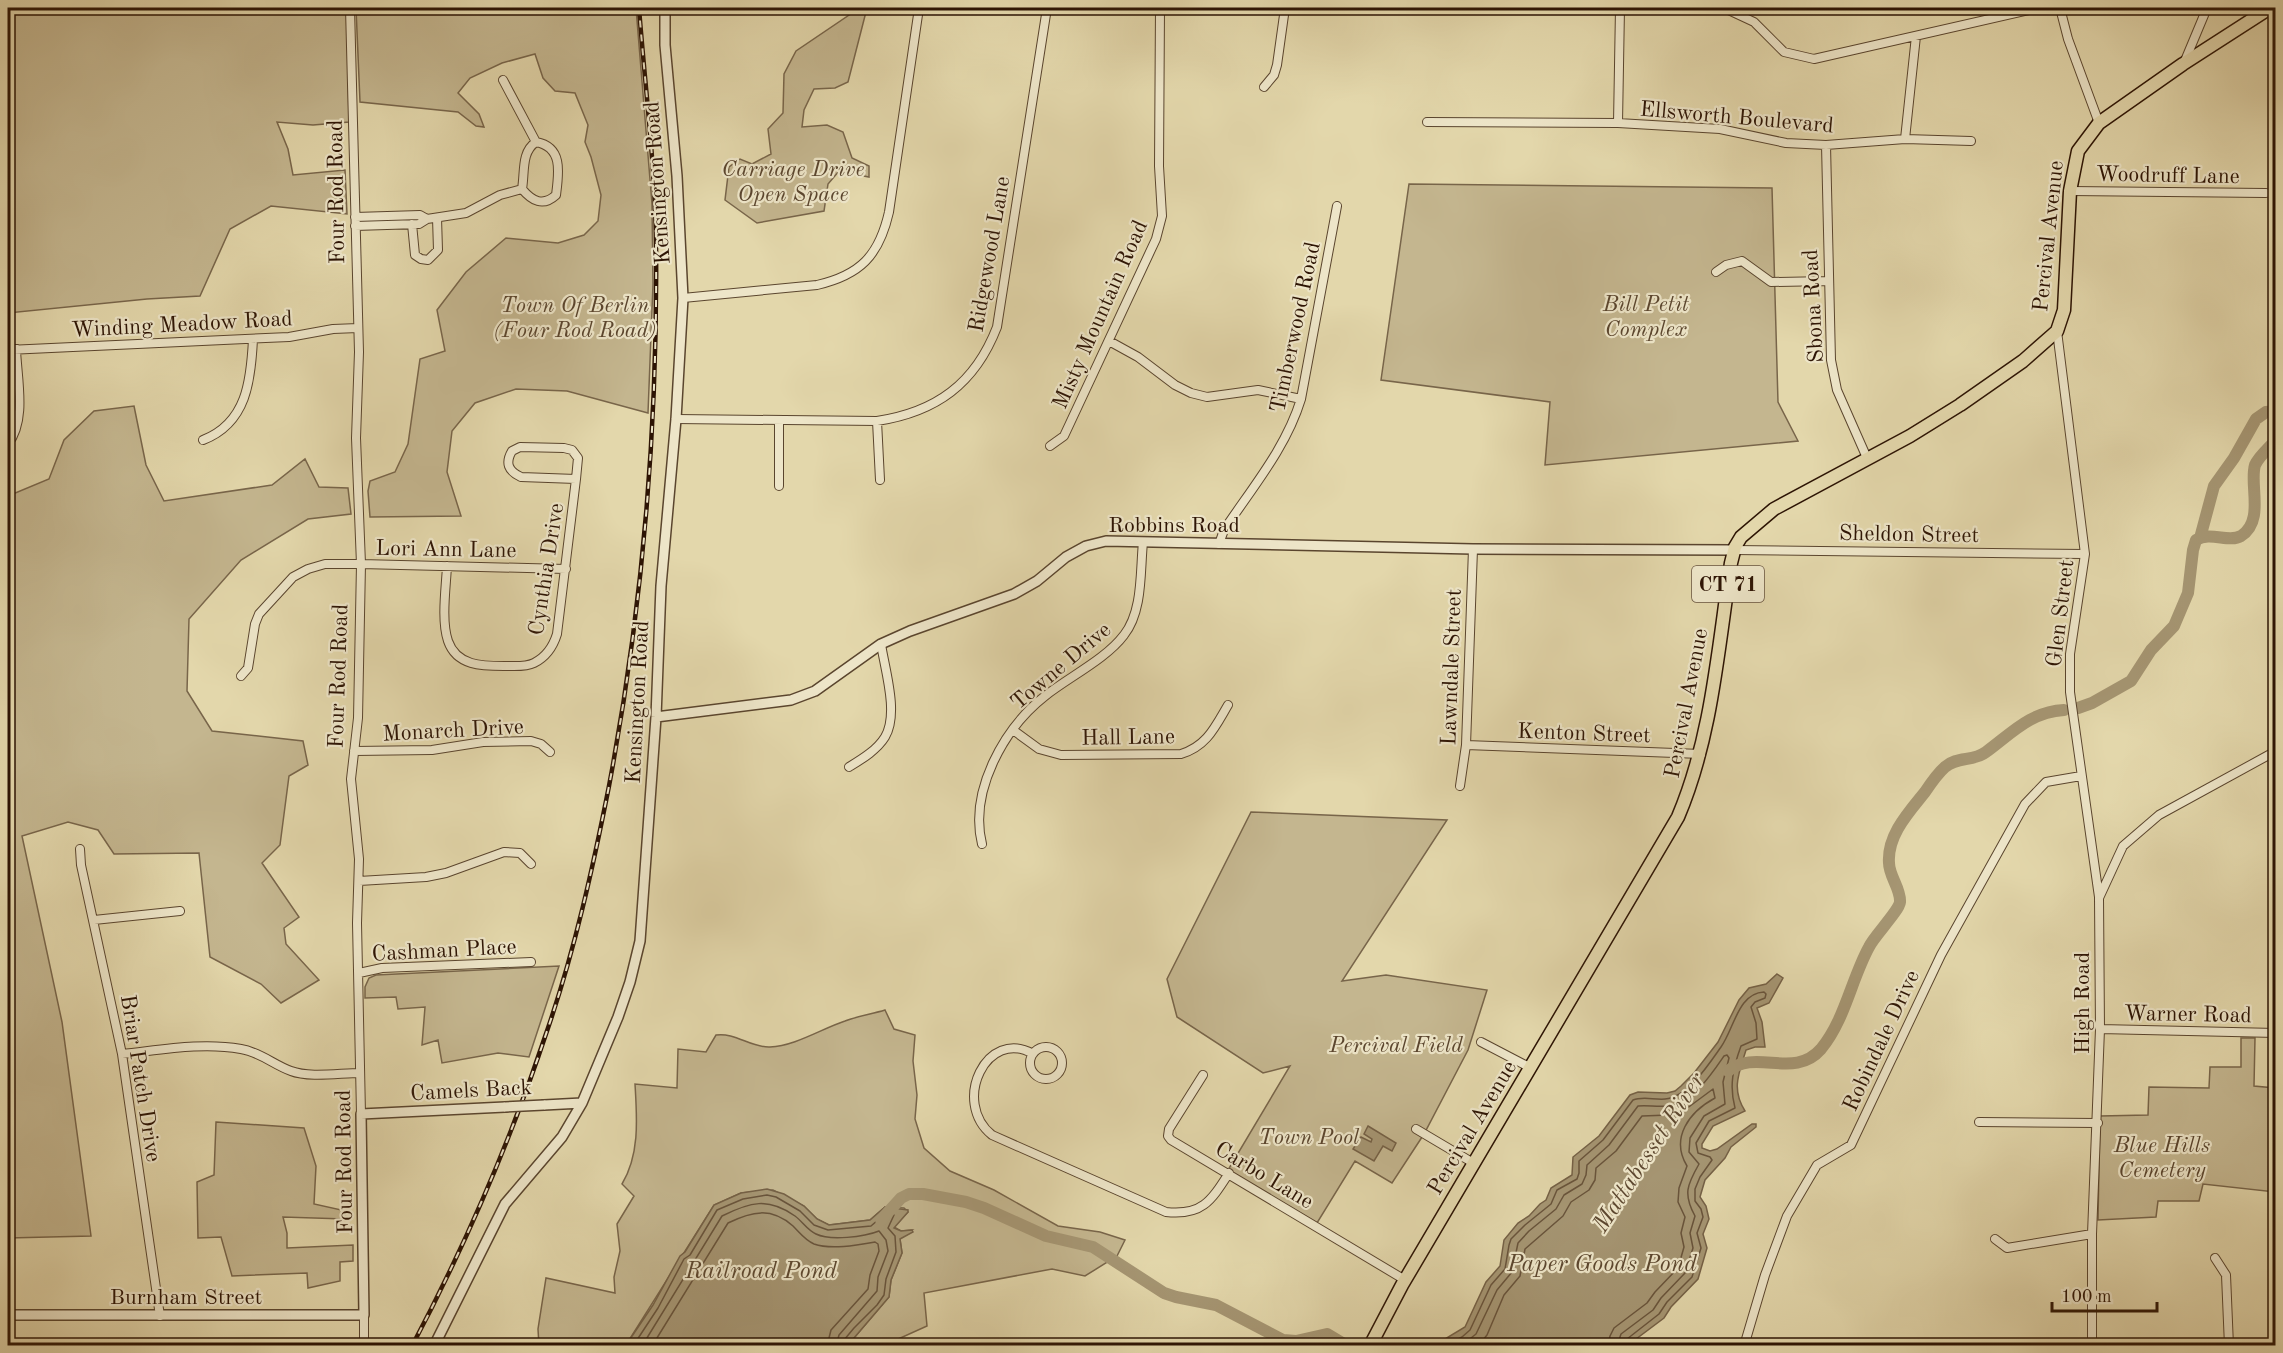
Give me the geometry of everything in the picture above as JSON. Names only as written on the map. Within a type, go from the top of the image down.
[{"type":"main road","name":"Percival Avenue","points":[[1370,1346],[1405,1280],[1678,817],[1692,786],[1701,754],[1734,550],[1744,533],[1774,509],[1910,436],[1960,405],[2023,361],[2057,331],[2064,310],[2070,190],[2078,151],[2099,123],[2183,64],[2270,8]]},
{"type":"street","name":"Four Rod Road","points":[[350,8],[358,328],[356,438],[361,564],[358,718],[351,779],[359,881],[357,923],[364,1346]]},
{"type":"street","name":"Kensington Road","points":[[434,1346],[504,1204],[562,1137],[582,1103],[618,1017],[630,982],[640,940],[656,717],[661,577],[676,419],[682,298],[677,176],[665,45],[665,8]]},
{"type":"street","points":[[682,298],[817,285],[852,273],[866,262],[885,229],[889,212],[919,8]]},
{"type":"street","name":"Ridgewood Lane","points":[[676,419],[877,421],[911,414],[942,399],[961,384],[989,347],[997,327],[1047,8]]},
{"type":"street","name":"Misty Mountain Road","points":[[1050,446],[1064,436],[1156,239],[1162,216],[1159,166],[1160,8]]},
{"type":"street","points":[[1264,87],[1274,75],[1277,65],[1285,8]]},
{"type":"street","points":[[1618,123],[1620,8]]},
{"type":"street","points":[[1725,8],[1754,22],[1784,52],[1814,59],[2038,8]]},
{"type":"street","points":[[2060,8],[2072,49],[2099,123]]},
{"type":"street","points":[[2183,64],[2207,8]]},
{"type":"street","points":[[1905,139],[1916,36]]},
{"type":"street","points":[[503,80],[536,142]]},
{"type":"street","name":"Ellsworth Boulevard","points":[[1427,123],[1618,123],[1720,129],[1786,143],[1826,145],[1905,139],[1971,141]]},
{"type":"street","points":[[536,142],[547,144],[557,158],[556,195],[549,201],[541,202],[531,200],[522,189],[525,155],[530,146],[536,142]]},
{"type":"street","name":"Sbona Road","points":[[1826,145],[1831,360],[1837,390],[1867,458]]},
{"type":"street","points":[[355,221],[419,224],[427,219],[466,213],[500,195],[522,189]]},
{"type":"street","name":"Woodruff Lane","points":[[2070,190],[2266,193]]},
{"type":"street","name":"Timberwood Road","points":[[1220,544],[1224,530],[1283,444],[1294,421],[1301,399],[1337,206]]},
{"type":"street","points":[[355,221],[420,215],[427,219]]},
{"type":"street","points":[[412,224],[415,255],[429,260],[438,250],[437,218]]},
{"type":"street","points":[[1716,272],[1726,265],[1742,261],[1771,282],[1828,281]]},
{"type":"street","name":"Winding Meadow Road","points":[[12,350],[289,337],[333,329],[358,328]]},
{"type":"street","name":"Glen Street","points":[[2057,331],[2085,554],[2069,668],[2071,701],[2099,898]]},
{"type":"street","points":[[203,440],[217,434],[229,424],[248,389],[253,339]]},
{"type":"street","points":[[1109,341],[1138,357],[1175,385],[1191,393],[1207,397],[1258,390],[1301,399]]},
{"type":"street","points":[[8,444],[17,426],[19,412],[12,350]]},
{"type":"street","points":[[779,421],[779,486]]},
{"type":"street","points":[[877,421],[880,480]]},
{"type":"street","name":"Cynthia Drive","points":[[447,566],[446,628],[448,641],[454,652],[464,661],[476,666],[533,664],[545,656],[557,634],[566,568],[576,479],[578,458],[572,450],[564,448],[520,447],[512,451],[508,458],[508,467],[521,477],[576,479]]},
{"type":"street","name":"Robbins Road","points":[[656,717],[791,700],[815,691],[881,644],[910,631],[1014,594],[1037,581],[1066,557],[1086,546],[1106,541],[1473,549],[1734,550]]},
{"type":"street","name":"Towne Drive","points":[[982,844],[980,814],[986,782],[994,763],[1013,730],[1031,708],[1113,647],[1125,634],[1133,619],[1137,602],[1143,542]]},
{"type":"street","name":"Lawndale Street","points":[[1460,786],[1466,745],[1473,549]]},
{"type":"street","name":"Sheldon Street","points":[[1734,550],[2085,554]]},
{"type":"street","name":"Lori Ann Lane","points":[[241,676],[248,668],[255,624],[259,614],[293,577],[308,568],[325,564],[566,568]]},
{"type":"street","points":[[849,767],[875,749],[885,738],[891,726],[892,711],[881,644]]},
{"type":"street","name":"Hall Lane","points":[[1013,730],[1039,749],[1055,754],[1181,754],[1204,742],[1212,733],[1228,705]]},
{"type":"street","name":"Monarch Drive","points":[[354,751],[432,750],[483,742],[531,741],[541,744],[550,752]]},
{"type":"street","name":"Kenton Street","points":[[1466,745],[1701,754]]},
{"type":"street","name":"High Road","points":[[2092,1346],[2092,1234],[2100,1029],[2099,898],[2122,846],[2159,815],[2276,751]]},
{"type":"street","name":"Robindale Drive","points":[[1744,1346],[1765,1275],[1787,1216],[1817,1165],[1851,1145],[1941,955],[2025,804],[2046,782],[2081,776]]},
{"type":"street","name":"Briar Patch Drive","points":[[80,849],[81,865],[122,1054],[160,1316]]},
{"type":"street","points":[[359,881],[426,877],[446,873],[504,852],[520,853],[531,864]]},
{"type":"street","points":[[94,920],[180,911]]},
{"type":"street","name":"Cashman Place","points":[[359,973],[382,968],[531,962]]},
{"type":"street","name":"Warner Road","points":[[2100,1029],[2276,1033]]},
{"type":"street","points":[[1481,1042],[1531,1068]]},
{"type":"street","points":[[122,1054],[220,1046],[255,1053],[291,1071],[305,1074],[360,1073]]},
{"type":"street","points":[[1046,1047],[1054,1050],[1061,1057],[1060,1070],[1050,1079],[1036,1075],[1030,1063],[1034,1054],[1046,1047]]},
{"type":"street","points":[[1034,1054],[1022,1049],[1007,1050],[990,1059],[978,1072],[973,1088],[974,1106],[980,1123],[992,1135],[1166,1212],[1183,1213],[1199,1209],[1214,1195],[1229,1173]]},
{"type":"street","name":"Carbo Lane","points":[[1203,1075],[1169,1129],[1168,1136],[1405,1280]]},
{"type":"street","name":"Camels Back","points":[[361,1114],[582,1103]]},
{"type":"street","points":[[1979,1122],[2098,1123]]},
{"type":"street","points":[[1416,1129],[1475,1164]]},
{"type":"street","points":[[1995,1239],[2007,1248],[2092,1234]]},
{"type":"street","points":[[2215,1258],[2226,1275],[2229,1346]]},
{"type":"street","name":"Burnham Street","points":[[8,1315],[364,1316]]},
{"type":"green space","points":[[8,8],[347,8],[349,122],[313,125],[277,122],[288,149],[293,175],[345,170],[347,214],[271,206],[230,229],[200,296],[8,313]]},
{"type":"green space","name":"Town Of Berlin (Four Rod Road)","points":[[356,8],[636,8],[652,204],[653,284],[648,413],[567,391],[516,389],[475,403],[452,431],[447,472],[461,516],[370,517],[368,491],[370,481],[395,472],[408,444],[420,359],[445,351],[437,310],[466,272],[506,238],[558,243],[584,235],[598,221],[601,195],[585,142],[588,125],[575,93],[555,91],[543,78],[535,54],[502,63],[470,78],[458,93],[479,114],[484,127],[476,126],[458,112],[360,102]]},
{"type":"green space","name":"Carriage Drive Open Space","points":[[854,8],[867,8],[848,82],[835,88],[814,89],[804,110],[802,127],[827,125],[843,132],[852,158],[869,166],[869,177],[839,171],[828,184],[824,211],[757,223],[725,200],[729,167],[740,159],[752,164],[771,154],[768,129],[783,113],[784,74],[796,51],[852,13]]},
{"type":"green space","name":"Bill Petit Complex","points":[[1409,184],[1772,188],[1778,402],[1798,441],[1545,465],[1550,402],[1381,380]]},
{"type":"green space","points":[[134,406],[146,465],[164,501],[272,485],[305,459],[319,487],[348,488],[351,514],[308,519],[241,560],[189,619],[187,691],[212,731],[303,741],[308,765],[289,776],[280,845],[262,863],[299,917],[284,928],[286,944],[319,980],[281,1003],[261,984],[210,957],[199,853],[114,854],[98,830],[68,822],[22,836],[62,1022],[91,1236],[8,1238],[8,496],[49,479],[64,440],[94,411]]},
{"type":"green space","points":[[1251,812],[1447,820],[1342,981],[1386,975],[1487,990],[1468,1050],[1424,1134],[1392,1183],[1355,1161],[1317,1223],[1228,1170],[1290,1066],[1263,1073],[1177,1017],[1167,979]]},
{"type":"green space","points":[[559,966],[529,1057],[498,1053],[442,1063],[438,1040],[422,1045],[425,1007],[398,1009],[396,997],[365,998],[365,987],[369,978],[376,975]]},
{"type":"green space","points":[[885,1010],[894,1029],[915,1035],[913,1061],[917,1095],[915,1119],[924,1148],[950,1171],[994,1190],[1058,1226],[1100,1232],[1125,1240],[1117,1256],[1085,1276],[1052,1269],[924,1293],[927,1326],[885,1345],[848,1345],[889,1297],[891,1280],[902,1253],[900,1239],[912,1230],[901,1231],[894,1227],[908,1212],[904,1208],[885,1207],[870,1220],[829,1225],[817,1219],[804,1206],[773,1190],[741,1193],[714,1205],[626,1345],[539,1346],[538,1329],[546,1278],[615,1293],[614,1277],[620,1251],[617,1224],[634,1196],[622,1184],[635,1148],[637,1123],[635,1084],[677,1088],[678,1049],[706,1052],[716,1035],[730,1036],[763,1047],[779,1046],[850,1019]]},
{"type":"green space","name":"Blue Hills Cemetery","points":[[2241,1038],[2255,1038],[2254,1086],[2275,1088],[2275,1192],[2203,1184],[2199,1201],[2158,1201],[2156,1217],[2098,1220],[2100,1116],[2148,1115],[2149,1087],[2209,1088],[2210,1067],[2241,1067]]},
{"type":"green space","points":[[216,1122],[304,1128],[316,1166],[314,1204],[346,1211],[345,1219],[283,1217],[287,1233],[287,1248],[353,1245],[353,1261],[340,1262],[340,1281],[308,1288],[307,1273],[232,1276],[221,1237],[198,1238],[197,1182],[214,1175]]},
{"type":"water","name":"Paper Goods Pond","points":[[1777,974],[1783,978],[1769,1003],[1757,1008],[1762,1022],[1765,1047],[1746,1050],[1739,1074],[1738,1095],[1745,1111],[1713,1126],[1702,1148],[1710,1151],[1717,1149],[1752,1124],[1756,1124],[1756,1127],[1731,1147],[1725,1158],[1705,1180],[1700,1197],[1706,1206],[1709,1219],[1703,1234],[1707,1248],[1698,1279],[1671,1307],[1664,1318],[1628,1345],[1435,1345],[1465,1327],[1486,1282],[1500,1266],[1504,1240],[1518,1223],[1546,1200],[1551,1188],[1572,1175],[1573,1157],[1599,1136],[1630,1095],[1638,1092],[1675,1091],[1694,1073],[1718,1042],[1739,1000],[1749,988],[1766,984]]},
{"type":"water","points":[[1368,1126],[1396,1143],[1392,1151],[1383,1146],[1374,1161],[1353,1149],[1361,1137],[1371,1142],[1372,1139],[1364,1134]]},
{"type":"water","name":"Railroad Pond","points":[[767,1189],[784,1194],[804,1206],[817,1219],[829,1225],[870,1220],[885,1207],[908,1210],[894,1228],[913,1232],[900,1239],[902,1253],[891,1280],[889,1297],[848,1345],[626,1345],[714,1205],[741,1193]]},
{"type":"waterway","name":"Mattabesset River","points":[[2200,538],[2214,486],[2234,458],[2256,419],[2266,412],[2276,411]]},
{"type":"waterway","name":"Mattabesset River","points":[[2078,708],[2092,703],[2131,681],[2151,650],[2174,626],[2188,593],[2196,540],[2207,537],[2236,538],[2248,529],[2254,512],[2255,465],[2276,440]]},
{"type":"waterway","name":"Mattabesset River","points":[[1728,1071],[1751,1062],[1787,1064],[1799,1062],[1810,1058],[1821,1049],[1842,1013],[1869,947],[1899,906],[1900,897],[1891,873],[1889,853],[1895,834],[1906,816],[1945,767],[1955,761],[1981,755],[2031,719],[2064,710]]},
{"type":"waterway","name":"Mattabesset River","points":[[881,1220],[901,1198],[909,1194],[923,1194],[966,1202],[1046,1236],[1093,1247],[1164,1293],[1216,1305],[1283,1340],[1296,1341],[1327,1334],[1347,1346]]},
{"type":"railway","points":[[412,1346],[487,1190],[548,1028],[567,968],[590,877],[621,718],[646,516],[656,311],[652,154],[639,8]]},
{"type":"park label","name":"Percival Field","points":[[1396,1044]]},
{"type":"park label","name":"Town Pool","points":[[1309,1136]]}]
